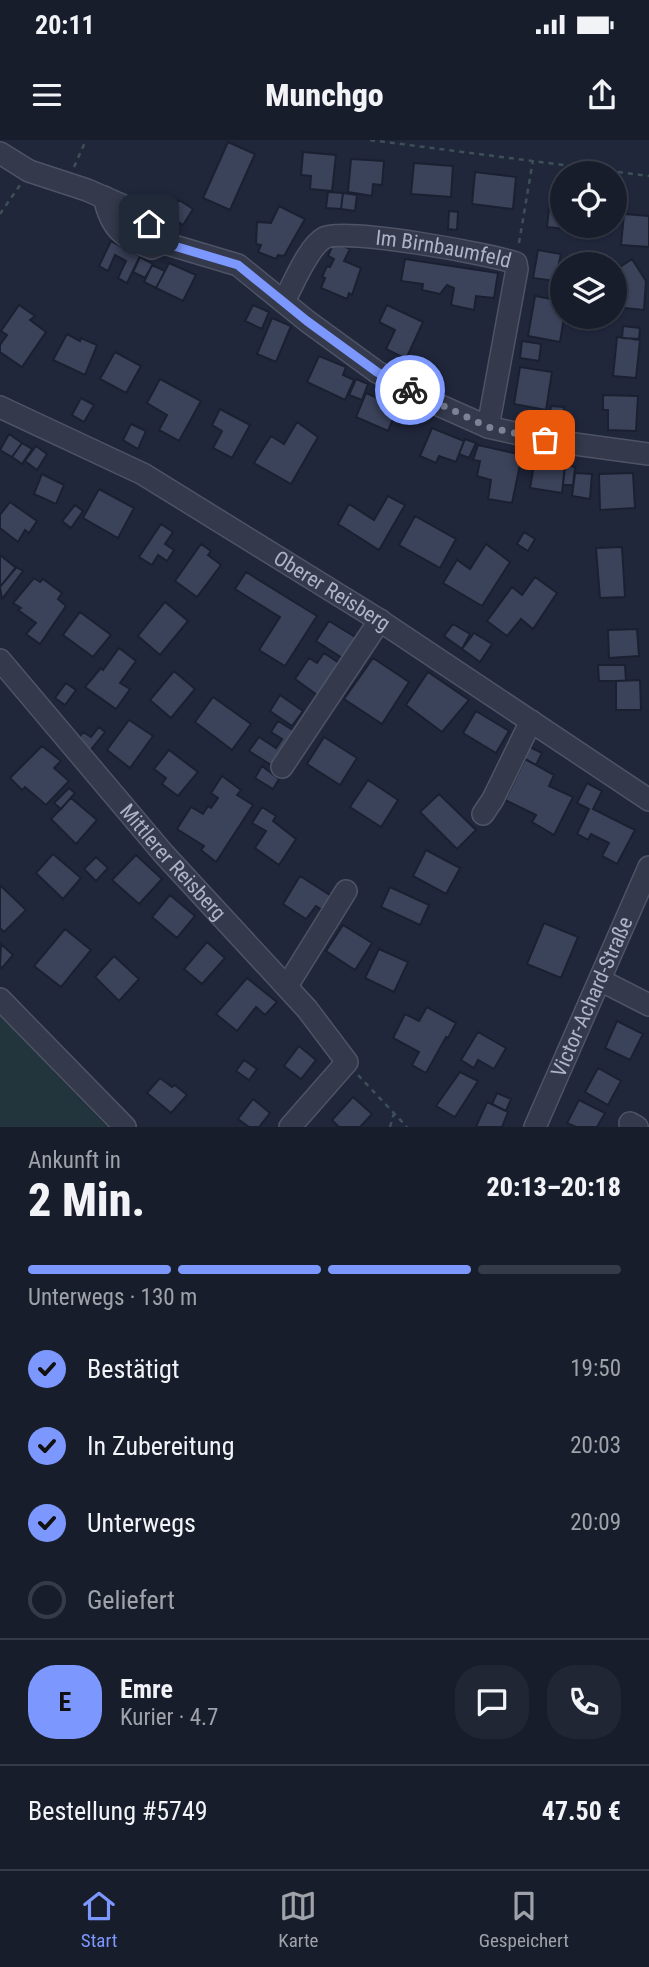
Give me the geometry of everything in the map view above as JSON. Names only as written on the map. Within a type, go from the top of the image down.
[{"type":"street","points":[[0,153],[29,171],[104,197],[115,228],[126,236],[152,248],[164,243],[238,265],[377,372],[434,403],[488,427],[545,440],[649,454]]},
{"type":"street","name":"Im Birnbaumfeld","points":[[284,302],[315,245],[326,236],[397,241],[516,263],[488,427]]},
{"type":"street","name":"Oberer Reisberg","points":[[0,407],[143,474],[380,620],[649,800]]},
{"type":"street","points":[[282,767],[380,620]]},
{"type":"street","name":"Mittlerer Reisberg","points":[[0,660],[163,853],[307,1009],[347,1062]]},
{"type":"street","points":[[483,814],[531,721]]},
{"type":"street","name":"Victor-Achard-Straße","points":[[535,1127],[649,867]]},
{"type":"street","points":[[287,986],[346,891]]},
{"type":"street","points":[[600,980],[649,1005]]},
{"type":"street","points":[[0,999],[125,1127]]},
{"type":"street","points":[[290,1127],[347,1062]]},
{"type":"path","points":[[68,184],[86,140]]},
{"type":"path","points":[[370,140],[649,176]]},
{"type":"path","points":[[516,263],[533,160]]},
{"type":"path","points":[[0,214],[29,171]]},
{"type":"path","points":[[347,1062],[407,1127]]},
{"type":"path","points":[[390,1127],[394,1113]]},
{"type":"shaded area","points":[[0,1016],[107,1127],[0,1127]]},
{"type":"building","points":[[228,142],[255,154],[230,210],[203,198]]},
{"type":"building","points":[[303,152],[336,155],[332,191],[310,189],[311,176],[301,175]]},
{"type":"building","points":[[351,159],[384,161],[382,185],[373,184],[372,196],[348,192]]},
{"type":"building","points":[[414,163],[453,166],[451,197],[411,194]]},
{"type":"building","points":[[475,172],[516,177],[513,209],[472,204]]},
{"type":"building","points":[[328,192],[343,193],[341,209],[326,208]]},
{"type":"building","points":[[343,193],[357,195],[355,211],[341,209]]},
{"type":"building","points":[[179,200],[193,209],[183,225],[169,216]]},
{"type":"building","points":[[550,201],[550,227],[547,227]]},
{"type":"building","points":[[279,206],[305,219],[284,256],[278,255],[276,259],[258,252],[261,245],[256,244],[257,222],[271,223]]},
{"type":"building","points":[[449,211],[458,212],[457,230],[448,229]]},
{"type":"building","points":[[627,214],[649,216],[649,247],[621,245],[622,238],[627,238]]},
{"type":"building","points":[[111,241],[140,256],[127,283],[118,278],[126,261],[115,255],[108,271],[99,266]]},
{"type":"building","points":[[334,242],[350,249],[344,261],[361,268],[352,295],[349,293],[347,299],[321,288],[325,278],[322,277],[334,259],[328,256]]},
{"type":"building","points":[[538,250],[550,252],[550,280],[533,278]]},
{"type":"building","points":[[140,257],[153,264],[145,278],[133,272]]},
{"type":"building","points":[[405,259],[498,273],[494,298],[476,296],[474,310],[451,305],[454,288],[447,285],[440,294],[422,290],[423,284],[401,281]]},
{"type":"building","points":[[632,259],[646,281],[644,310],[627,308],[627,262]]},
{"type":"building","points":[[169,263],[196,275],[183,301],[156,288]]},
{"type":"building","points":[[152,265],[165,271],[156,288],[144,282]]},
{"type":"building","points":[[535,296],[550,299],[550,329],[562,329],[560,342],[528,336]]},
{"type":"building","points":[[19,305],[35,316],[30,320],[46,332],[22,367],[0,352],[0,345],[7,335],[1,331]]},
{"type":"building","points":[[253,305],[269,312],[262,329],[245,321]]},
{"type":"building","points":[[387,305],[423,322],[406,359],[386,349],[395,330],[379,322]]},
{"type":"building","points":[[272,318],[291,326],[276,362],[257,354]]},
{"type":"building","points":[[627,326],[640,328],[639,339],[622,338],[623,329],[627,329]]},
{"type":"building","points":[[67,334],[97,345],[85,375],[53,360]]},
{"type":"building","points":[[617,337],[640,340],[636,378],[613,376]]},
{"type":"building","points":[[522,341],[541,344],[539,361],[520,358]]},
{"type":"building","points":[[115,352],[141,366],[126,393],[100,379]]},
{"type":"building","points":[[319,356],[346,367],[343,375],[354,380],[345,400],[307,382]]},
{"type":"building","points":[[520,367],[552,372],[546,410],[514,404]]},
{"type":"building","points":[[160,379],[201,401],[179,441],[159,430],[167,415],[147,403]]},
{"type":"building","points":[[356,379],[368,384],[362,400],[349,395]]},
{"type":"building","points":[[366,393],[398,407],[388,431],[356,417]]},
{"type":"building","points":[[603,395],[638,396],[636,431],[608,430],[608,410],[603,410]]},
{"type":"building","points":[[81,398],[94,405],[84,422],[72,415]]},
{"type":"building","points":[[551,406],[564,407],[562,424],[549,423]]},
{"type":"building","points":[[220,409],[250,425],[232,458],[213,448],[222,431],[212,425]]},
{"type":"building","points":[[297,422],[318,437],[291,484],[254,463],[271,436],[284,444]]},
{"type":"building","points":[[131,424],[146,431],[138,449],[123,440]]},
{"type":"building","points":[[432,428],[464,441],[456,462],[439,456],[436,463],[420,456]]},
{"type":"building","points":[[9,434],[22,443],[12,457],[0,450]]},
{"type":"building","points":[[465,439],[476,443],[469,458],[459,454]]},
{"type":"building","points":[[22,443],[32,449],[22,464],[12,457]]},
{"type":"building","points":[[478,445],[522,455],[512,503],[488,499],[491,480],[477,476],[480,461],[473,460]]},
{"type":"building","points":[[36,446],[47,454],[37,470],[25,461]]},
{"type":"building","points":[[535,459],[565,465],[562,493],[530,488]]},
{"type":"building","points":[[565,465],[575,467],[573,485],[563,485]]},
{"type":"building","points":[[575,473],[592,474],[590,499],[572,496]]},
{"type":"building","points":[[633,473],[635,508],[600,510],[599,474]]},
{"type":"building","points":[[42,474],[64,485],[56,504],[34,494]]},
{"type":"building","points":[[99,489],[134,508],[118,538],[83,518]]},
{"type":"building","points":[[388,496],[405,505],[379,550],[338,524],[349,504],[374,520]]},
{"type":"building","points":[[10,502],[37,521],[29,533],[25,530],[18,542],[0,528],[0,515]]},
{"type":"building","points":[[75,505],[83,511],[71,528],[62,521]]},
{"type":"building","points":[[415,516],[456,539],[440,568],[399,545]]},
{"type":"building","points":[[161,524],[173,532],[165,544],[174,550],[167,561],[158,555],[152,565],[139,557]]},
{"type":"building","points":[[524,532],[535,539],[528,551],[517,544]]},
{"type":"building","points":[[201,544],[211,551],[208,555],[221,565],[197,597],[175,581]]},
{"type":"building","points":[[486,544],[510,562],[482,606],[443,583],[457,560],[470,569]]},
{"type":"building","points":[[622,547],[625,597],[600,598],[596,548]]},
{"type":"building","points":[[0,555],[16,568],[0,587]]},
{"type":"building","points":[[16,567],[23,571],[2,599],[0,587]]},
{"type":"building","points":[[246,572],[317,616],[285,666],[259,650],[280,617],[235,589]]},
{"type":"building","points":[[535,577],[557,593],[533,629],[521,619],[507,636],[487,621],[512,587],[522,595]]},
{"type":"building","points":[[34,578],[40,582],[43,579],[62,593],[58,599],[66,606],[40,644],[26,634],[36,623],[13,603]]},
{"type":"building","points":[[165,602],[188,621],[160,655],[138,636]]},
{"type":"building","points":[[80,612],[111,635],[93,657],[63,635]]},
{"type":"building","points":[[329,621],[360,640],[347,661],[316,641]]},
{"type":"building","points":[[453,624],[470,634],[462,649],[444,636]]},
{"type":"building","points":[[637,629],[639,656],[609,658],[608,630]]},
{"type":"building","points":[[474,633],[492,644],[480,662],[462,649]]},
{"type":"building","points":[[119,648],[136,661],[120,683],[130,689],[116,709],[85,687],[101,668],[103,670]]},
{"type":"building","points":[[324,653],[342,665],[320,697],[295,679],[309,658],[317,663]]},
{"type":"building","points":[[373,658],[409,682],[382,724],[344,699]]},
{"type":"building","points":[[598,665],[625,665],[626,681],[599,681]]},
{"type":"building","points":[[174,671],[195,689],[171,718],[150,700]]},
{"type":"building","points":[[428,672],[469,700],[442,732],[406,705]]},
{"type":"building","points":[[640,680],[641,710],[616,710],[616,681]]},
{"type":"building","points":[[66,683],[76,690],[65,705],[55,698]]},
{"type":"building","points":[[280,695],[303,711],[292,726],[270,711]]},
{"type":"building","points":[[213,697],[251,724],[232,750],[195,722]]},
{"type":"building","points":[[476,711],[509,731],[496,753],[463,733]]},
{"type":"building","points":[[129,720],[153,736],[130,768],[107,750]]},
{"type":"building","points":[[278,721],[296,732],[271,765],[249,751],[259,737],[276,748],[282,739],[271,732]]},
{"type":"building","points":[[99,727],[105,732],[89,752],[76,742],[83,732],[91,737]]},
{"type":"building","points":[[324,737],[357,758],[340,785],[307,764]]},
{"type":"building","points":[[524,744],[542,753],[536,765],[525,759],[523,763],[516,760]]},
{"type":"building","points":[[42,746],[61,761],[54,768],[69,781],[46,805],[25,787],[22,790],[10,778]]},
{"type":"building","points":[[169,750],[198,772],[178,796],[162,784],[166,778],[154,769]]},
{"type":"building","points":[[525,759],[554,775],[549,786],[573,797],[554,835],[532,822],[536,815],[505,800]]},
{"type":"building","points":[[262,766],[279,779],[273,789],[255,778]]},
{"type":"building","points":[[222,776],[241,790],[237,795],[253,805],[216,862],[201,850],[204,846],[177,829],[191,807],[203,814],[208,806],[211,808],[218,798],[211,793]]},
{"type":"building","points":[[368,780],[398,800],[381,827],[350,807]]},
{"type":"building","points":[[587,783],[602,791],[593,809],[635,830],[617,864],[602,856],[609,843],[591,834],[588,840],[577,834],[589,809],[577,803]]},
{"type":"building","points":[[69,788],[75,793],[61,809],[54,803]]},
{"type":"building","points":[[439,794],[476,830],[457,849],[420,812]]},
{"type":"building","points":[[71,798],[97,820],[76,844],[51,819]]},
{"type":"building","points":[[262,807],[276,816],[273,821],[296,839],[279,865],[255,848],[266,831],[252,823]]},
{"type":"building","points":[[426,850],[460,868],[446,894],[413,876]]},
{"type":"building","points":[[53,854],[81,878],[63,899],[36,873]]},
{"type":"building","points":[[136,855],[162,879],[139,904],[112,880]]},
{"type":"building","points":[[96,857],[108,868],[96,881],[84,869]]},
{"type":"building","points":[[300,876],[336,899],[327,913],[316,906],[306,919],[283,904]]},
{"type":"building","points":[[0,885],[26,910],[4,932],[0,928]]},
{"type":"building","points":[[390,887],[429,905],[420,925],[381,907]]},
{"type":"building","points":[[170,895],[195,916],[177,938],[152,917]]},
{"type":"building","points":[[544,923],[578,937],[561,978],[527,964]]},
{"type":"building","points":[[343,925],[372,943],[355,970],[326,951]]},
{"type":"building","points":[[65,929],[91,950],[61,987],[34,966]]},
{"type":"building","points":[[207,942],[225,958],[202,984],[184,969]]},
{"type":"building","points":[[1,944],[13,955],[2,968],[0,966]]},
{"type":"building","points":[[379,949],[408,962],[394,992],[365,978]]},
{"type":"building","points":[[114,956],[139,979],[119,1001],[95,977]]},
{"type":"building","points":[[247,978],[277,1002],[265,1015],[256,1007],[237,1031],[216,1014]]},
{"type":"building","points":[[427,1007],[456,1023],[426,1073],[412,1065],[419,1052],[393,1038],[405,1014],[419,1021]]},
{"type":"building","points":[[617,1021],[643,1034],[630,1060],[605,1048]]},
{"type":"building","points":[[478,1032],[506,1048],[494,1069],[478,1060],[474,1068],[461,1060]]},
{"type":"building","points":[[299,1046],[316,1060],[301,1079],[284,1066]]},
{"type":"building","points":[[244,1060],[257,1069],[249,1080],[236,1071]]},
{"type":"building","points":[[598,1068],[621,1081],[608,1105],[585,1092]]},
{"type":"building","points":[[460,1072],[478,1081],[455,1117],[436,1106]]},
{"type":"building","points":[[160,1078],[187,1095],[171,1113],[147,1093]]},
{"type":"building","points":[[497,1093],[511,1099],[506,1111],[492,1104]]},
{"type":"building","points":[[353,1097],[372,1114],[360,1127],[339,1127],[332,1120]]},
{"type":"building","points":[[253,1099],[270,1113],[259,1127],[249,1127],[238,1119]]},
{"type":"building","points":[[579,1100],[605,1113],[597,1127],[576,1127],[567,1123]]},
{"type":"building","points":[[487,1102],[508,1112],[502,1127],[476,1127]]},
{"type":"way so far","points":[[410,390],[488,427],[545,440]]},
{"type":"route","points":[[149,224],[164,243],[238,265],[307,321],[377,372],[410,390]]}]
